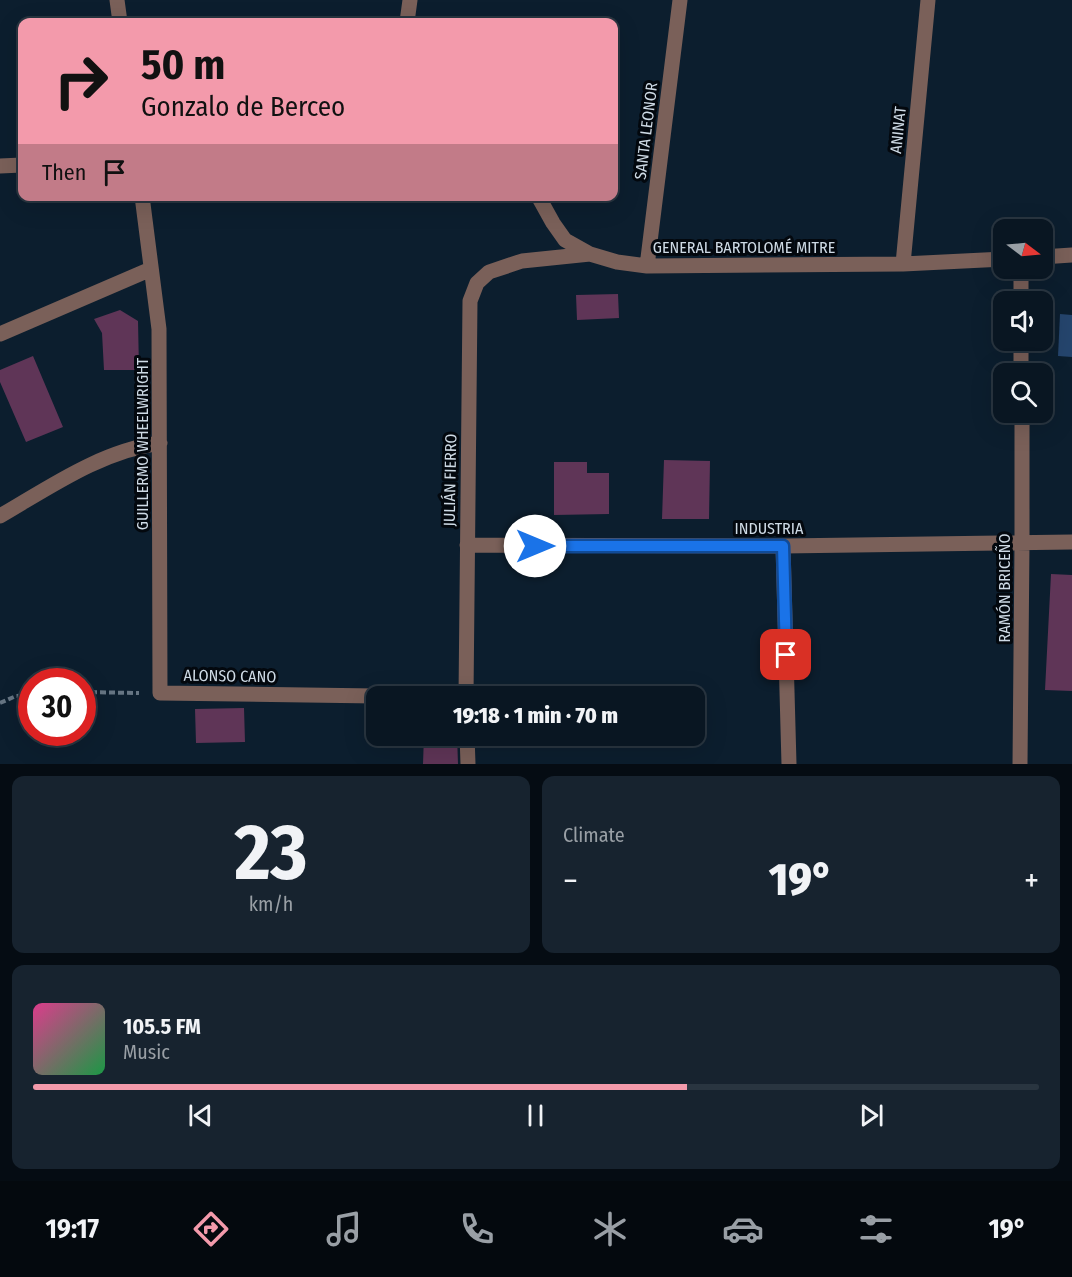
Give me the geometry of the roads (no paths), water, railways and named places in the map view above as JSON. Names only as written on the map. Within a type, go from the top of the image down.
[{"type":"street","points":[[117,0],[119,18]]},
{"type":"street","points":[[407,18],[410,0]]},
{"type":"street","name":"SANTA LEONOR","points":[[647,266],[680,0]]},
{"type":"street","name":"ANINAT","points":[[903,264],[928,0]]},
{"type":"street","points":[[0,166],[18,165]]},
{"type":"street","name":"GUILLERMO WHEELWRIGHT","points":[[143,201],[159,329],[160,693]]},
{"type":"street","points":[[541,201],[566,240],[590,254]]},
{"type":"street","name":"GENERAL BARTOLOMÉ MITRE","points":[[489,272],[522,261],[590,254],[617,262],[647,266],[903,264],[993,260]]},
{"type":"street","points":[[1053,256],[1072,255]]},
{"type":"street","points":[[0,334],[151,269]]},
{"type":"street","name":"JULIÁN FIERRO","points":[[466,686],[470,301],[477,283],[489,272]]},
{"type":"street","name":"RAMÓN BRICEÑO","points":[[1020,764],[1022,423]]},
{"type":"street","points":[[0,516],[102,459],[160,442]]},
{"type":"street","name":"INDUSTRIA","points":[[467,545],[783,546],[1072,542]]},
{"type":"street","points":[[783,546],[789,764]]},
{"type":"street","name":"ALONSO CANO","points":[[160,693],[366,696]]},
{"type":"street","points":[[467,746],[468,764]]},
{"type":"water","points":[[1060,314],[1072,315],[1072,357],[1058,356]]}]
